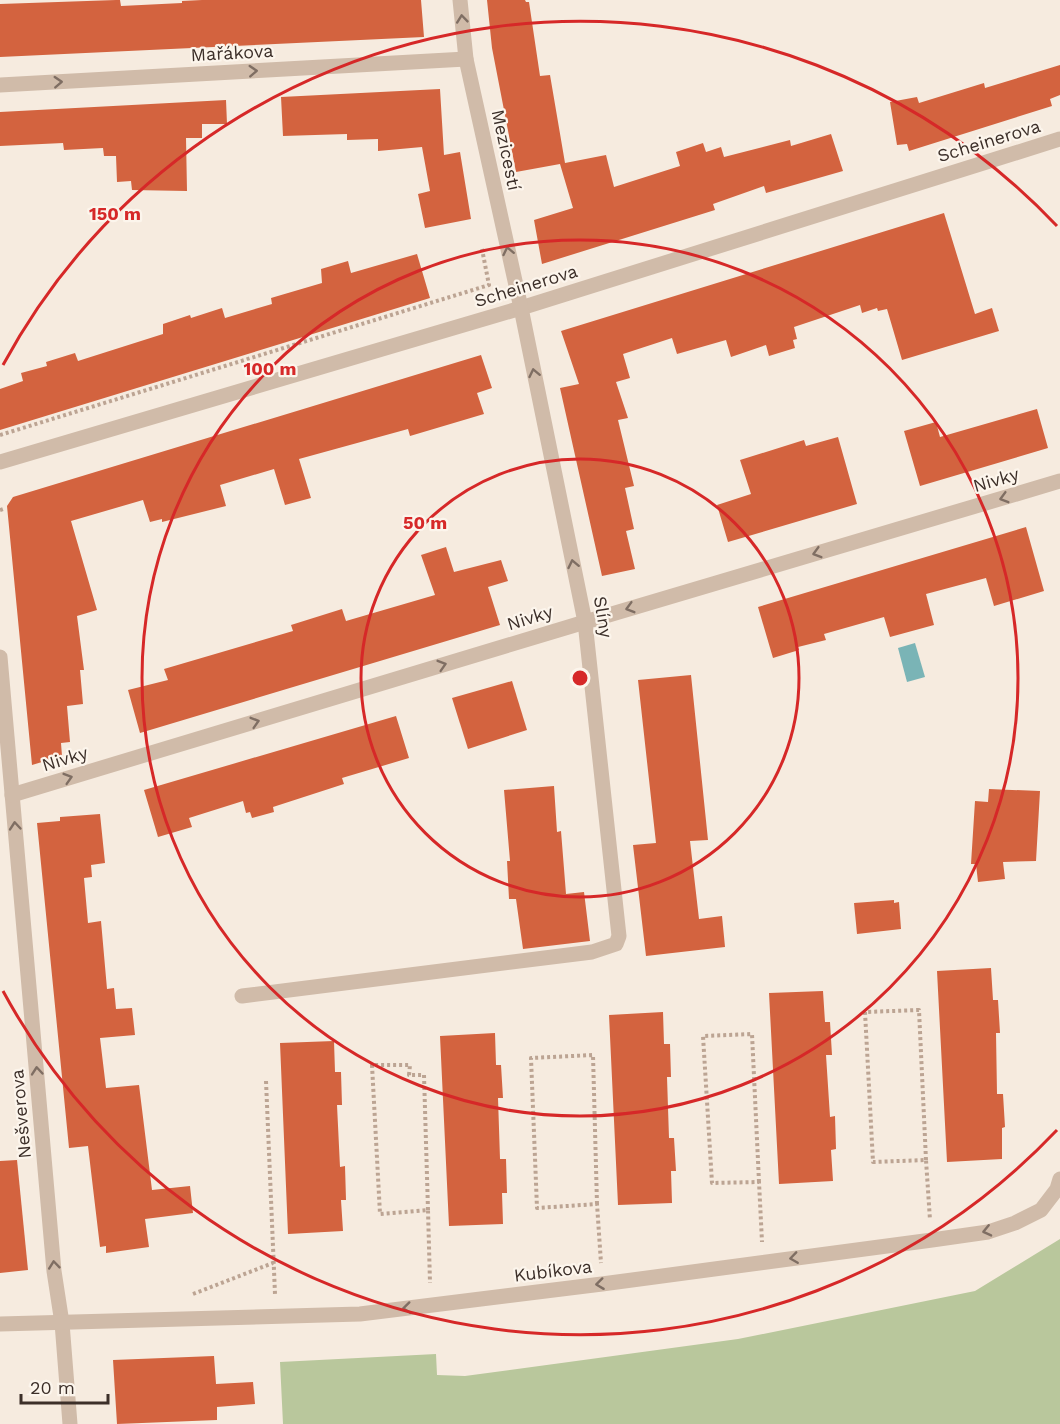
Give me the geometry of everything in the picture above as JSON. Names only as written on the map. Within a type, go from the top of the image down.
[{"type":"street","name":"Mezicestí","points":[[460,0],[466,59],[521,308]]},
{"type":"street","name":"Mařákova","points":[[0,85],[466,59]]},
{"type":"street","name":"Scheinerova","points":[[0,462],[521,308],[1060,139]]},
{"type":"street","name":"Slíny","points":[[242,996],[592,952],[616,944],[619,936],[585,622],[521,308]]},
{"type":"street","name":"Nivky","points":[[12,795],[1060,481]]},
{"type":"street","name":"Nešverova","points":[[0,657],[54,1271],[62,1323],[70,1424]]},
{"type":"street","name":"Kubíkova","points":[[0,1324],[360,1314],[988,1232],[1015,1223],[1041,1210],[1057,1189],[1060,1179]]},
{"type":"path","points":[[0,435],[489,285],[481,240]]},
{"type":"path","points":[[926,1160],[873,1162],[865,1012],[919,1011],[930,1221]]},
{"type":"path","points":[[759,1182],[712,1183],[703,1036],[752,1034],[762,1243]]},
{"type":"path","points":[[597,1204],[537,1208],[531,1058],[593,1055],[601,1264]]},
{"type":"path","points":[[428,1210],[380,1214],[372,1065],[410,1065],[410,1075],[424,1075],[428,1210],[430,1287]]},
{"type":"path","points":[[266,1081],[274,1294]]},
{"type":"path","points":[[187,1297],[273,1263]]},
{"type":"green space","points":[[1060,1239],[1060,1424],[283,1424],[280,1362],[436,1354],[437,1375],[465,1376],[738,1339],[975,1291]]},
{"type":"water","points":[[915,643],[925,677],[907,682],[898,648]]},
{"type":"building","points":[[120,0],[121,6],[202,0],[421,0],[424,37],[0,57],[0,4]]},
{"type":"building","points":[[487,0],[525,0],[529,2],[540,76],[550,75],[565,163],[606,155],[614,187],[680,166],[676,152],[703,143],[706,152],[721,147],[724,157],[790,140],[791,146],[831,134],[843,171],[766,193],[764,186],[713,204],[715,210],[542,264],[534,220],[573,208],[560,164],[516,172],[492,48]]},
{"type":"building","points":[[1060,65],[1060,95],[1050,99],[1052,106],[909,151],[907,144],[897,145],[890,102],[917,97],[919,103],[984,83],[985,88]]},
{"type":"building","points":[[440,89],[444,155],[460,152],[471,219],[425,228],[418,194],[430,191],[422,147],[378,151],[378,139],[347,140],[347,134],[283,136],[281,97]]},
{"type":"building","points":[[226,100],[227,124],[202,124],[202,138],[186,138],[187,191],[132,190],[131,181],[117,182],[116,156],[104,156],[103,148],[64,150],[63,143],[0,146],[0,112]]},
{"type":"building","points":[[944,213],[975,314],[992,308],[999,331],[902,360],[887,309],[878,311],[877,308],[862,313],[860,305],[794,327],[797,339],[793,340],[795,348],[769,356],[766,345],[731,357],[726,340],[677,354],[672,338],[623,354],[630,378],[616,382],[628,418],[618,420],[634,486],[625,488],[634,529],[626,531],[635,569],[602,576],[560,388],[579,384],[561,331]]},
{"type":"building","points":[[417,254],[430,298],[0,430],[0,389],[23,381],[21,373],[47,366],[46,362],[75,353],[78,361],[163,334],[163,324],[190,315],[191,318],[222,308],[225,318],[272,304],[271,298],[322,283],[321,269],[348,261],[351,273]]},
{"type":"building","points":[[481,355],[492,388],[477,393],[484,414],[410,436],[408,429],[299,459],[311,498],[285,505],[274,469],[220,485],[226,506],[162,522],[162,519],[150,522],[143,500],[71,521],[97,610],[77,616],[84,670],[80,670],[83,704],[67,706],[70,742],[61,743],[62,756],[32,765],[7,506],[13,497]]},
{"type":"building","points":[[1037,409],[1048,448],[920,486],[904,431],[936,422],[940,437]]},
{"type":"building","points":[[838,437],[857,504],[728,542],[717,505],[751,494],[740,460],[804,440],[806,446]]},
{"type":"building","points":[[1026,527],[1044,591],[994,606],[986,578],[926,594],[934,625],[890,637],[884,617],[824,634],[826,640],[798,647],[799,650],[773,658],[758,607]]},
{"type":"building","points":[[446,547],[454,572],[501,560],[508,581],[488,587],[500,625],[140,733],[128,690],[168,680],[164,669],[293,631],[291,625],[342,609],[346,621],[435,595],[421,555]]},
{"type":"building","points":[[691,675],[708,840],[690,841],[699,919],[722,916],[725,947],[646,956],[633,845],[656,843],[638,680]]},
{"type":"building","points":[[512,681],[527,730],[468,749],[452,698]]},
{"type":"building","points":[[396,716],[409,758],[342,778],[344,784],[273,807],[274,812],[252,818],[250,812],[246,813],[243,801],[189,818],[192,827],[158,837],[144,790]]},
{"type":"building","points":[[554,786],[557,832],[561,831],[566,894],[584,892],[590,941],[523,949],[516,899],[509,899],[507,861],[510,861],[504,790]]},
{"type":"building","points":[[989,789],[1040,791],[1036,861],[1003,862],[1005,879],[978,882],[976,864],[971,864],[975,801],[988,802]]},
{"type":"building","points":[[100,814],[105,863],[91,865],[92,877],[84,878],[88,923],[101,921],[107,989],[114,988],[116,1009],[132,1008],[135,1035],[100,1038],[106,1088],[139,1085],[152,1190],[190,1186],[193,1213],[145,1219],[149,1247],[106,1253],[106,1246],[100,1247],[88,1146],[69,1148],[37,823],[60,821],[60,817]]},
{"type":"building","points":[[894,900],[894,903],[899,902],[901,929],[857,934],[854,903]]},
{"type":"building","points":[[991,968],[993,1000],[998,1000],[1000,1033],[996,1033],[997,1094],[1003,1094],[1005,1127],[1002,1128],[1002,1159],[947,1162],[937,971]]},
{"type":"building","points":[[823,991],[825,1022],[830,1022],[832,1055],[826,1055],[830,1117],[835,1116],[836,1149],[831,1150],[833,1181],[779,1184],[769,993]]},
{"type":"building","points":[[663,1012],[664,1044],[670,1044],[671,1077],[667,1077],[669,1138],[674,1138],[676,1171],[671,1171],[672,1203],[618,1205],[609,1015]]},
{"type":"building","points":[[495,1033],[496,1065],[501,1065],[503,1098],[498,1098],[500,1159],[506,1159],[507,1193],[502,1193],[503,1224],[449,1226],[440,1036]]},
{"type":"building","points":[[334,1041],[335,1072],[341,1072],[342,1105],[337,1105],[340,1167],[345,1166],[346,1200],[341,1200],[343,1231],[288,1234],[280,1043]]},
{"type":"building","points":[[17,1160],[28,1270],[0,1273],[0,1161]]},
{"type":"building","points":[[214,1356],[216,1384],[253,1382],[255,1404],[217,1407],[217,1420],[117,1424],[113,1360]]}]
